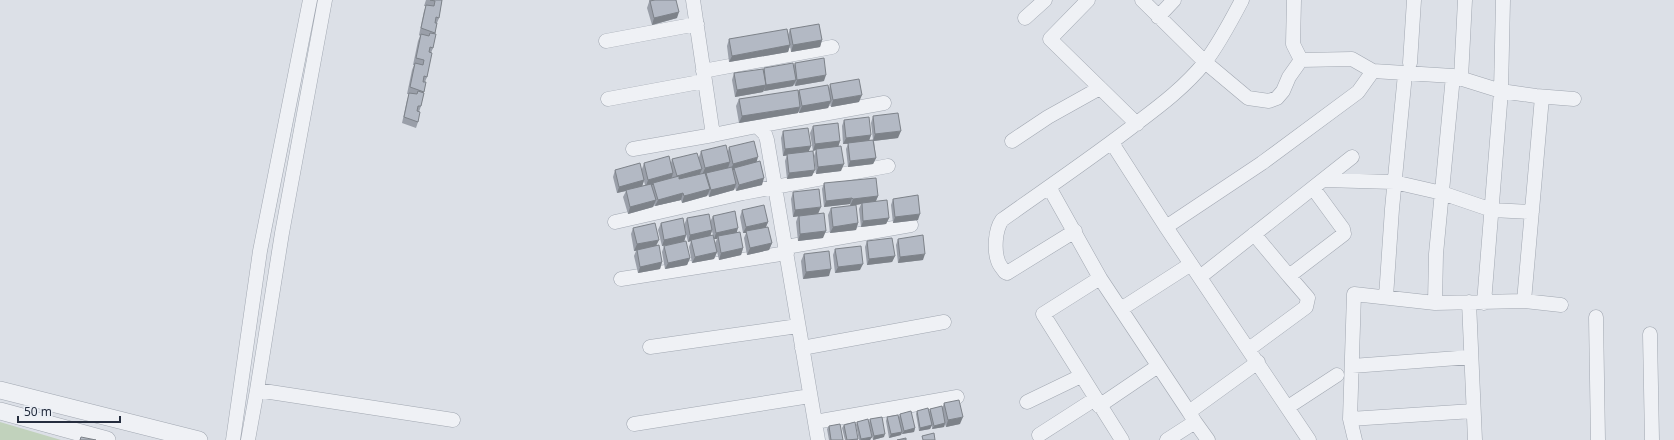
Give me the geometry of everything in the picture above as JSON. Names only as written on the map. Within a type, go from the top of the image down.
[{"type":"street","points":[[233,440],[264,230],[310,0]]},
{"type":"street","points":[[248,440],[282,233],[325,0]]},
{"type":"street","points":[[693,0],[713,135]]},
{"type":"street","points":[[1025,18],[1045,0]]},
{"type":"street","points":[[1088,0],[1050,40],[1136,124]]},
{"type":"street","points":[[1142,0],[1205,62],[1248,98],[1269,101],[1277,98],[1283,91],[1289,77],[1301,60]]},
{"type":"street","points":[[1158,17],[1174,0]]},
{"type":"street","points":[[1075,231],[1007,273],[1000,266],[996,241],[999,224],[1002,220],[1112,143],[1181,88],[1205,62],[1232,20],[1242,0]]},
{"type":"street","points":[[1294,0],[1293,44],[1301,60]]},
{"type":"street","points":[[1386,297],[1394,182],[1408,68],[1414,0]]},
{"type":"street","points":[[1435,303],[1436,254],[1442,193],[1465,0]]},
{"type":"street","points":[[1484,303],[1501,91],[1503,0]]},
{"type":"street","points":[[606,41],[696,24]]},
{"type":"street","points":[[608,99],[832,47]]},
{"type":"street","points":[[1301,60],[1352,59],[1373,72],[1408,68],[1457,77],[1501,91],[1542,97],[1574,99]]},
{"type":"street","points":[[1166,228],[1262,163],[1358,92],[1373,72]]},
{"type":"street","points":[[1012,141],[1048,117],[1100,88]]},
{"type":"street","points":[[1524,301],[1542,97]]},
{"type":"street","points":[[633,149],[884,103]]},
{"type":"street","points":[[757,126],[765,134],[767,140],[818,440]]},
{"type":"street","points":[[1112,143],[1166,228],[1258,362],[1309,440]]},
{"type":"street","points":[[1200,277],[1352,157]]},
{"type":"street","points":[[615,222],[743,193],[888,166]]},
{"type":"street","points":[[1318,184],[1394,182],[1442,193],[1492,210],[1532,212]]},
{"type":"street","points":[[1289,276],[1344,234],[1343,229],[1318,184]]},
{"type":"street","points":[[1048,187],[1075,231],[1100,278],[1208,440]]},
{"type":"street","points":[[271,194],[289,196]]},
{"type":"street","points":[[621,280],[786,250],[911,225]]},
{"type":"street","points":[[264,230],[282,233]]},
{"type":"street","points":[[1249,349],[1306,307],[1308,298],[1254,234]]},
{"type":"street","points":[[1121,309],[1191,264]]},
{"type":"street","points":[[1100,278],[1043,314],[1122,440]]},
{"type":"street","points":[[1355,440],[1350,419],[1354,294],[1435,303],[1524,301],[1561,305]]},
{"type":"street","points":[[1469,302],[1475,440]]},
{"type":"street","points":[[1596,317],[1598,440]]},
{"type":"street","points":[[802,348],[944,322]]},
{"type":"street","points":[[650,347],[798,326]]},
{"type":"street","points":[[1650,334],[1652,440]]},
{"type":"street","points":[[1352,366],[1471,357]]},
{"type":"street","points":[[1167,440],[1258,362]]},
{"type":"street","points":[[1039,435],[1158,366]]},
{"type":"street","points":[[1288,407],[1338,375]]},
{"type":"street","points":[[1027,402],[1081,376]]},
{"type":"street","points":[[0,390],[199,440]]},
{"type":"street","points":[[257,390],[452,420]]},
{"type":"street","points":[[634,424],[810,396]]},
{"type":"street","points":[[815,422],[957,397]]},
{"type":"street","points":[[0,411],[107,440]]},
{"type":"street","points":[[1350,419],[1474,411]]},
{"type":"green space","points":[[0,422],[61,440],[0,440]]},
{"type":"building","points":[[430,0],[442,0],[439,18],[436,17],[435,23],[437,23],[435,33],[421,28],[426,5],[434,6],[435,1]]},
{"type":"building","points":[[676,0],[679,12],[654,18],[650,1]]},
{"type":"building","points":[[819,24],[822,40],[793,45],[790,29]]},
{"type":"building","points":[[787,29],[790,45],[732,56],[729,39]]},
{"type":"building","points":[[430,33],[436,34],[433,48],[430,47],[429,52],[432,53],[427,77],[424,76],[423,82],[426,82],[424,92],[410,87],[415,63],[423,65],[424,60],[416,58],[421,34],[429,36]]},
{"type":"building","points":[[824,58],[826,75],[797,80],[795,63]]},
{"type":"building","points":[[793,63],[796,80],[766,85],[764,68]]},
{"type":"building","points":[[763,69],[766,85],[737,90],[734,73]]},
{"type":"building","points":[[859,79],[862,95],[833,100],[830,84]]},
{"type":"building","points":[[828,85],[831,101],[802,106],[799,90]]},
{"type":"building","points":[[798,90],[800,107],[742,116],[739,99]]},
{"type":"building","points":[[418,91],[424,93],[421,106],[418,106],[417,111],[420,112],[418,122],[404,117],[409,93],[417,94]]},
{"type":"building","points":[[898,113],[901,131],[875,134],[873,116]]},
{"type":"building","points":[[869,117],[871,135],[846,138],[844,120]]},
{"type":"building","points":[[838,123],[840,141],[815,144],[813,126]]},
{"type":"building","points":[[808,128],[811,146],[785,149],[783,131]]},
{"type":"building","points":[[873,140],[876,158],[850,161],[848,143]]},
{"type":"building","points":[[754,141],[758,157],[733,164],[729,147]]},
{"type":"building","points":[[726,145],[730,162],[705,168],[701,151]]},
{"type":"building","points":[[841,146],[844,164],[818,167],[816,149]]},
{"type":"building","points":[[813,151],[815,170],[789,173],[787,154]]},
{"type":"building","points":[[697,153],[702,169],[677,176],[672,159]]},
{"type":"building","points":[[669,156],[673,173],[648,180],[644,163]]},
{"type":"building","points":[[760,161],[764,178],[739,185],[734,168]]},
{"type":"building","points":[[640,163],[644,180],[619,187],[615,170]]},
{"type":"building","points":[[732,167],[736,184],[711,190],[706,173]]},
{"type":"building","points":[[705,173],[710,189],[684,196],[683,193],[658,200],[653,183],[679,176],[679,179]]},
{"type":"building","points":[[876,178],[878,196],[826,201],[824,183]]},
{"type":"building","points":[[651,184],[656,200],[630,207],[626,190]]},
{"type":"building","points":[[819,189],[821,207],[795,210],[793,192]]},
{"type":"building","points":[[918,195],[920,214],[895,217],[893,199]]},
{"type":"building","points":[[887,200],[889,218],[863,221],[862,203]]},
{"type":"building","points":[[764,205],[768,222],[746,227],[742,210]]},
{"type":"building","points":[[856,205],[858,223],[833,227],[831,208]]},
{"type":"building","points":[[735,211],[738,228],[716,233],[713,216]]},
{"type":"building","points":[[824,213],[826,231],[800,234],[799,216]]},
{"type":"building","points":[[709,214],[712,230],[690,235],[687,218]]},
{"type":"building","points":[[683,218],[686,235],[664,240],[661,223]]},
{"type":"building","points":[[655,223],[659,240],[637,244],[633,228]]},
{"type":"building","points":[[768,227],[772,243],[750,248],[746,231]]},
{"type":"building","points":[[740,232],[743,248],[721,253],[718,236]]},
{"type":"building","points":[[713,235],[717,252],[695,257],[691,240]]},
{"type":"building","points":[[923,235],[925,254],[900,257],[898,239]]},
{"type":"building","points":[[892,238],[895,256],[869,259],[867,241]]},
{"type":"building","points":[[686,241],[690,258],[668,263],[664,246]]},
{"type":"building","points":[[659,245],[662,262],[640,267],[637,250]]},
{"type":"building","points":[[861,246],[863,264],[838,267],[835,249]]},
{"type":"building","points":[[829,251],[831,269],[806,272],[804,254]]},
{"type":"building","points":[[959,400],[963,417],[948,420],[944,403]]},
{"type":"building","points":[[942,406],[945,423],[934,426],[930,409]]},
{"type":"building","points":[[928,408],[932,425],[920,428],[917,411]]},
{"type":"building","points":[[911,411],[915,428],[904,431],[900,414]]},
{"type":"building","points":[[898,415],[902,432],[891,434],[887,417]]},
{"type":"building","points":[[882,417],[885,434],[874,436],[870,419]]},
{"type":"building","points":[[868,419],[872,437],[861,439],[857,422]]},
{"type":"building","points":[[855,422],[858,439],[847,440],[844,425]]},
{"type":"building","points":[[840,424],[843,440],[831,440],[829,426]]},
{"type":"building","points":[[934,433],[935,440],[923,440],[922,436]]},
{"type":"building","points":[[81,437],[96,440],[80,440]]}]
